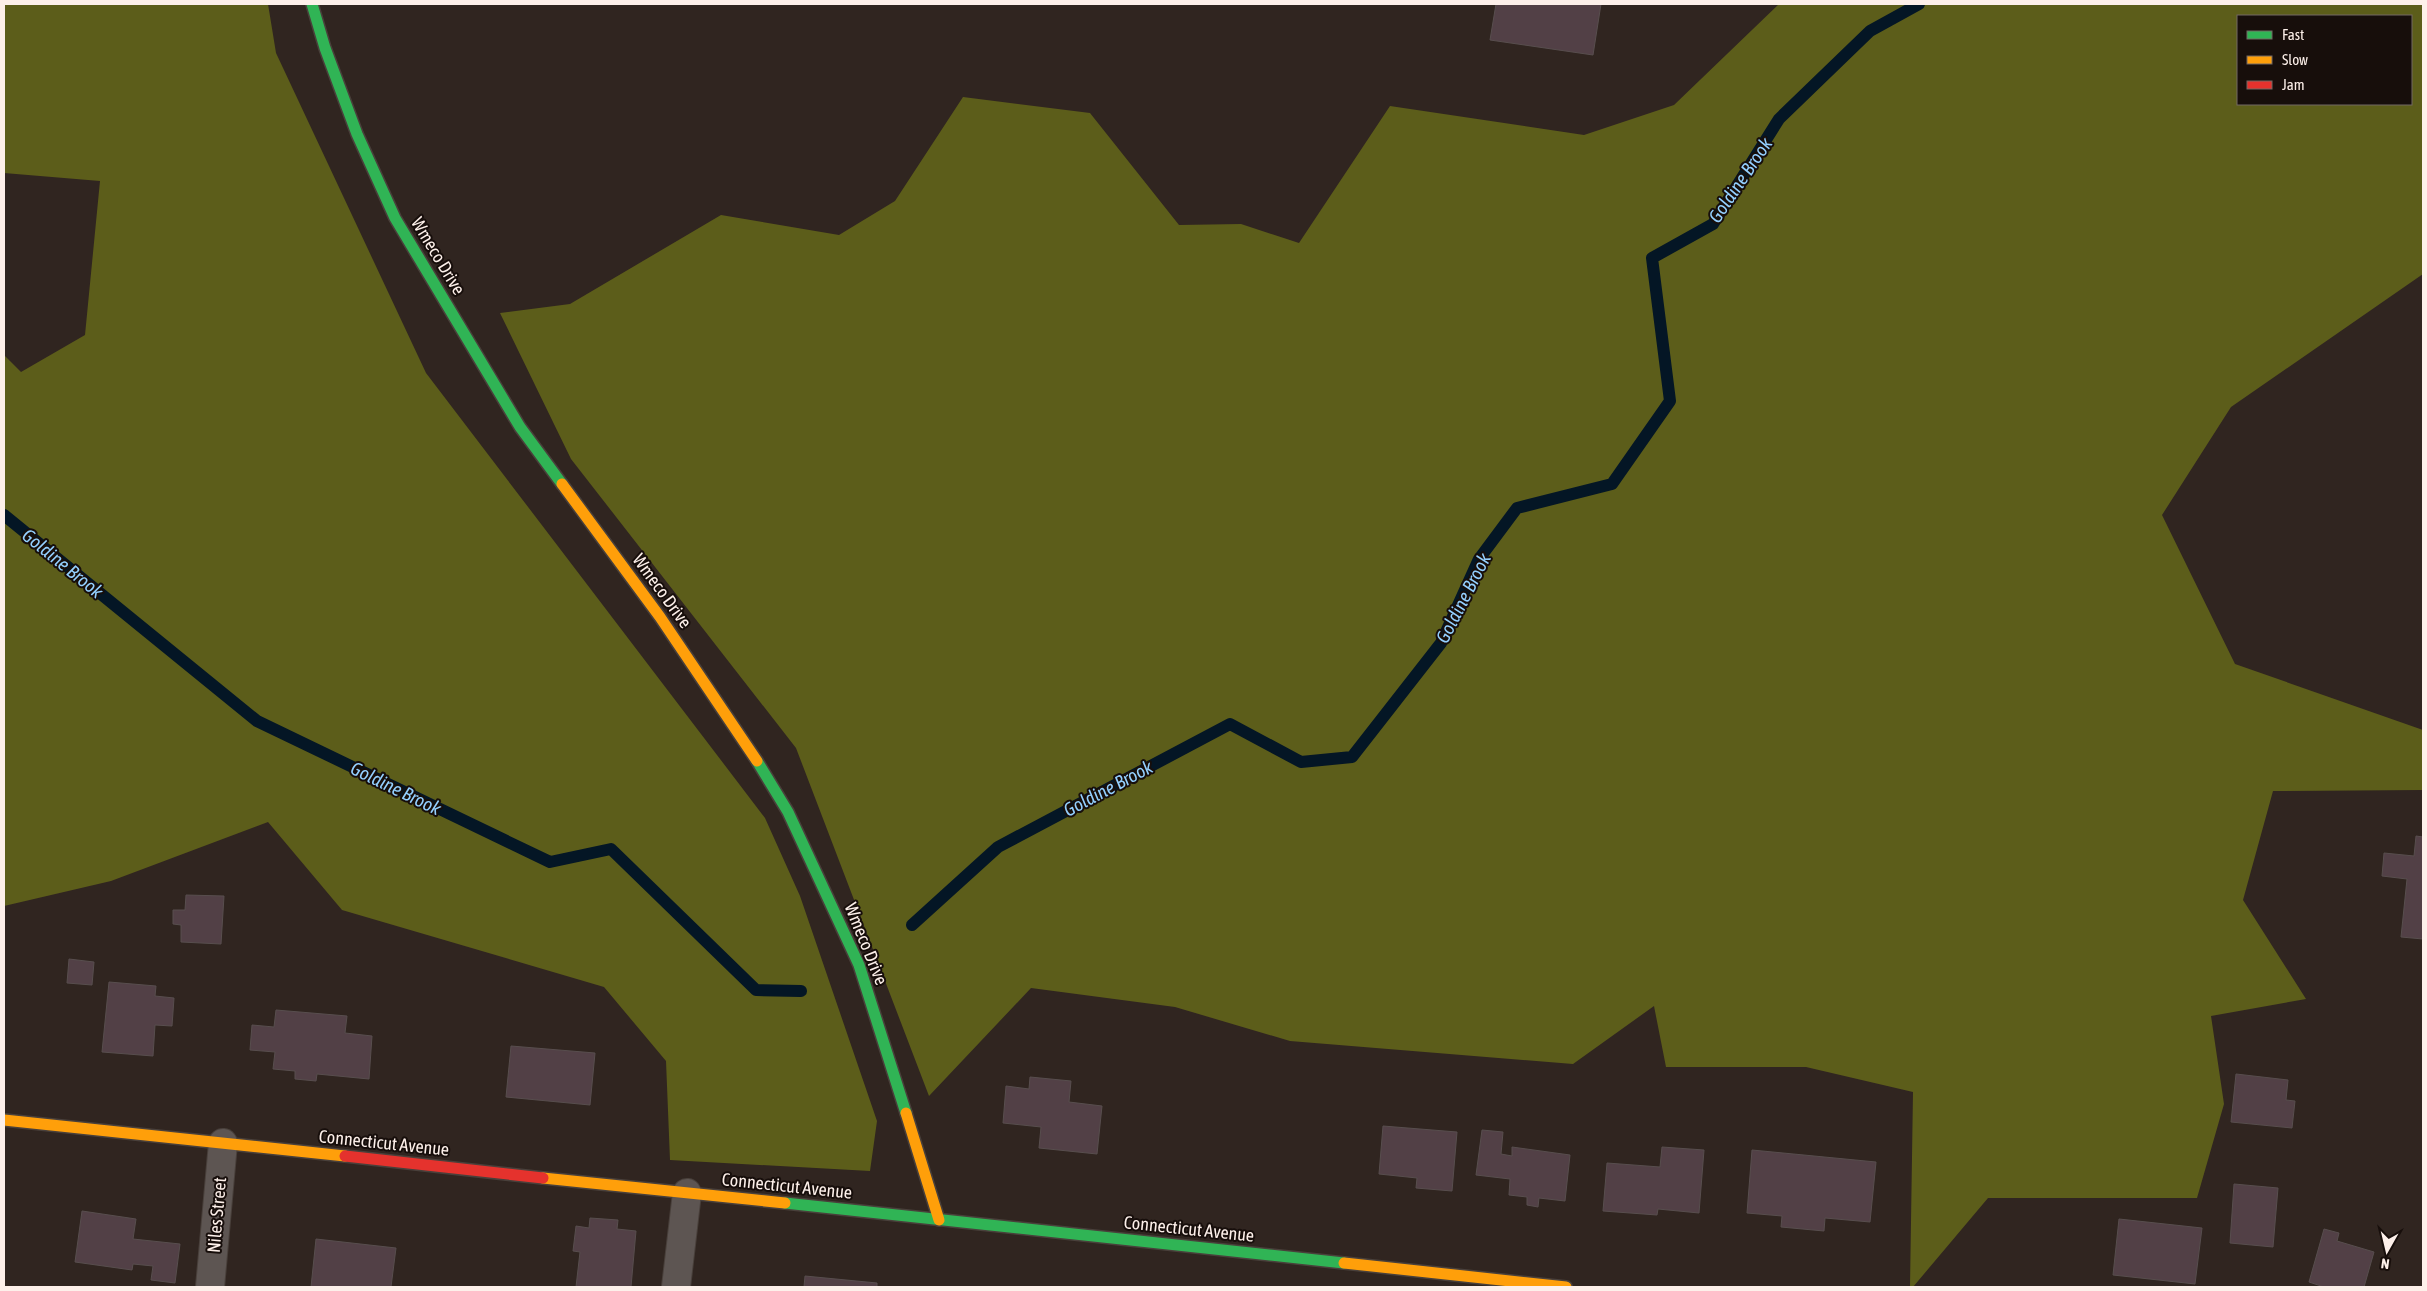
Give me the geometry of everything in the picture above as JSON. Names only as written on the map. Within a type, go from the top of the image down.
[{"type":"street","name":"Wmeco Drive","points":[[312,4],[325,48],[356,134],[400,226],[520,427],[660,617],[748,746],[788,812],[859,966],[939,1220]]},
{"type":"street","name":"Connecticut Avenue","points":[[4,1120],[1566,1287]]},
{"type":"street","name":"Niles Street","points":[[210,1287],[223,1143]]},
{"type":"street","points":[[676,1287],[687,1193]]},
{"type":"shaded area","points":[[4,4],[268,4],[276,53],[426,373],[765,818],[800,896],[877,1121],[870,1171],[670,1160],[666,1061],[604,987],[342,910],[268,822],[111,881],[4,906],[4,355],[21,372],[85,335],[100,181],[4,173]]},
{"type":"shaded area","points":[[1779,4],[2423,4],[2423,274],[2231,407],[2162,515],[2235,664],[2423,730],[2423,790],[2273,791],[2243,900],[2306,999],[2211,1016],[2224,1104],[2197,1198],[1988,1198],[1913,1287],[1910,1287],[1913,1092],[1806,1067],[1666,1067],[1654,1006],[1573,1064],[1290,1041],[1175,1007],[1031,988],[929,1096],[796,748],[571,459],[500,313],[570,304],[721,215],[839,235],[895,201],[963,97],[1090,113],[1179,225],[1241,224],[1299,243],[1390,106],[1584,135],[1674,105]]},
{"type":"building","points":[[1496,4],[1601,4],[1593,55],[1490,40]]},
{"type":"building","points":[[2416,836],[2423,837],[2423,939],[2401,937],[2407,879],[2382,876],[2384,853],[2414,856]]},
{"type":"building","points":[[186,895],[224,896],[221,944],[181,942],[181,925],[173,924],[173,910],[185,910]]},
{"type":"building","points":[[69,959],[94,962],[92,985],[67,983]]},
{"type":"building","points":[[109,982],[156,986],[155,996],[174,998],[172,1026],[155,1025],[153,1056],[102,1052]]},
{"type":"building","points":[[276,1010],[347,1016],[345,1033],[372,1036],[369,1079],[317,1074],[316,1081],[295,1079],[295,1071],[273,1069],[275,1052],[250,1050],[252,1025],[274,1027]]},
{"type":"building","points":[[511,1046],[595,1053],[590,1105],[506,1097]]},
{"type":"building","points":[[2236,1074],[2288,1080],[2286,1100],[2295,1101],[2292,1128],[2231,1122]]},
{"type":"building","points":[[1030,1077],[1071,1081],[1069,1102],[1102,1106],[1097,1154],[1039,1148],[1041,1127],[1003,1123],[1006,1086],[1029,1089]]},
{"type":"building","points":[[1383,1126],[1457,1132],[1452,1191],[1416,1188],[1417,1178],[1379,1174]]},
{"type":"building","points":[[1482,1130],[1503,1132],[1501,1154],[1512,1156],[1512,1147],[1570,1155],[1565,1201],[1539,1198],[1538,1207],[1527,1205],[1527,1197],[1509,1195],[1510,1179],[1476,1175]]},
{"type":"building","points":[[1662,1147],[1704,1150],[1699,1213],[1658,1209],[1657,1215],[1603,1211],[1607,1163],[1660,1167]]},
{"type":"building","points":[[1752,1150],[1876,1162],[1870,1222],[1825,1218],[1824,1231],[1781,1227],[1782,1216],[1747,1213]]},
{"type":"building","points":[[2234,1184],[2278,1188],[2273,1247],[2230,1243]]},
{"type":"building","points":[[82,1211],[136,1219],[133,1239],[180,1244],[175,1283],[151,1280],[153,1266],[133,1264],[132,1270],[75,1262]]},
{"type":"building","points":[[590,1218],[618,1220],[617,1229],[636,1231],[631,1287],[576,1287],[580,1252],[573,1251],[576,1226],[589,1228]]},
{"type":"building","points":[[2119,1219],[2202,1228],[2195,1284],[2113,1275]]},
{"type":"building","points":[[2324,1229],[2339,1233],[2337,1241],[2374,1252],[2364,1287],[2324,1287],[2309,1282]]},
{"type":"building","points":[[316,1239],[396,1248],[391,1287],[311,1287]]},
{"type":"building","points":[[805,1276],[877,1283],[877,1287],[804,1287]]},
{"type":"waterway","name":"Goldine Brook","points":[[912,925],[998,847],[1230,724],[1301,762],[1352,757],[1441,643],[1479,559],[1517,508],[1612,484],[1670,401],[1652,258],[1713,224],[1779,119],[1870,31],[1919,4]]},
{"type":"waterway","name":"Goldine Brook","points":[[4,515],[257,721],[550,862],[611,849],[756,990],[801,991]]},
{"type":"traffic: fast","points":[[312,4],[325,48],[357,134],[395,218],[520,427],[562,484]]},
{"type":"traffic: fast","points":[[757,761],[788,812],[859,965],[906,1113]]},
{"type":"traffic: fast","points":[[785,1203],[1344,1263]]},
{"type":"traffic: slow","points":[[562,484],[660,617],[757,761]]},
{"type":"traffic: slow","points":[[906,1113],[939,1220]]},
{"type":"traffic: slow","points":[[4,1120],[345,1156]]},
{"type":"traffic: slow","points":[[543,1178],[785,1203]]},
{"type":"traffic: slow","points":[[1344,1263],[1566,1287]]},
{"type":"traffic: jam","points":[[345,1156],[543,1178]]}]
